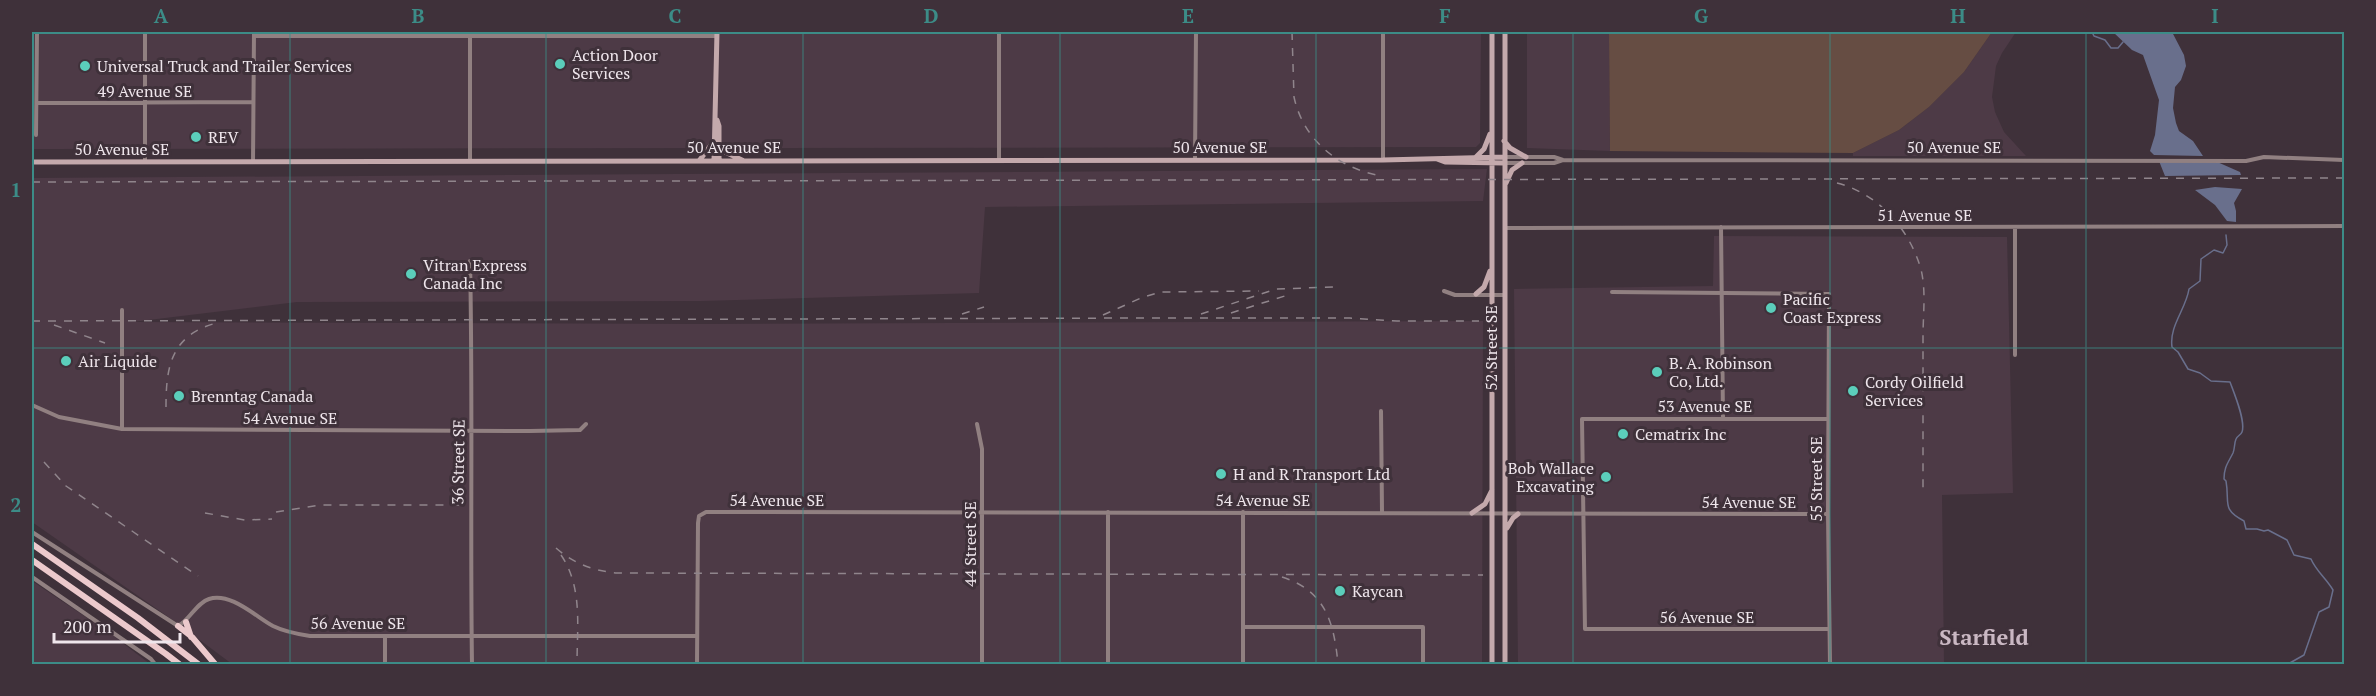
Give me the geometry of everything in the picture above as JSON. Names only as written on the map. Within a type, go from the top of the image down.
[{"type":"main road","points":[[32,544],[138,618],[198,664]]},
{"type":"main road","points":[[32,560],[179,664]]},
{"type":"main road","points":[[186,622],[192,637]]},
{"type":"main road","points":[[178,627],[192,637],[215,664]]},
{"type":"street","points":[[36,135],[37,32]]},
{"type":"street","points":[[145,32],[145,162]]},
{"type":"street","points":[[999,32],[999,160]]},
{"type":"street","points":[[1195,160],[1196,32]]},
{"type":"street","points":[[1383,32],[1383,160]]},
{"type":"street","name":"52 Street SE","points":[[1492,32],[1492,664]]},
{"type":"street","points":[[253,162],[254,34],[716,33],[716,161]]},
{"type":"street","points":[[470,34],[470,161]]},
{"type":"street","name":"52 Street SE","points":[[1505,34],[1505,664]]},
{"type":"street","name":"49 Avenue SE","points":[[37,103],[254,102]]},
{"type":"street","points":[[1476,157],[1484,149],[1491,130]]},
{"type":"street","points":[[1504,141],[1510,148],[1526,157]]},
{"type":"street","points":[[699,161],[716,142]]},
{"type":"street","points":[[716,142],[725,152],[744,161]]},
{"type":"street","name":"50 Avenue SE","points":[[32,162],[1383,160],[1444,157],[1476,157],[1491,160]]},
{"type":"street","name":"50 Avenue SE","points":[[1437,159],[1445,162],[1526,157],[1554,157],[1563,160],[2246,162],[2264,158],[2344,160]]},
{"type":"street","name":"50 Avenue SE","points":[[1504,160],[1522,163],[1554,163],[1563,160]]},
{"type":"street","points":[[1504,188],[1512,170],[1522,163]]},
{"type":"street","name":"51 Avenue SE","points":[[1505,228],[2344,226]]},
{"type":"street","points":[[1721,227],[1723,418]]},
{"type":"street","points":[[2015,227],[2015,355]]},
{"type":"street","name":"36 Street SE","points":[[470,261],[473,430],[470,512],[472,664]]},
{"type":"street","points":[[1476,294],[1484,287],[1492,267]]},
{"type":"street","points":[[1444,291],[1455,295],[1505,295]]},
{"type":"street","points":[[1612,292],[1721,293]]},
{"type":"street","name":"55 Street SE","points":[[1721,293],[1829,294],[1828,629],[1830,664]]},
{"type":"street","points":[[122,310],[122,429]]},
{"type":"street","name":"54 Avenue SE","points":[[32,405],[59,417],[122,429],[580,430],[586,424]]},
{"type":"street","points":[[1381,411],[1382,512]]},
{"type":"street","name":"53 Avenue SE","points":[[1584,514],[1582,419],[1828,419]]},
{"type":"street","name":"44 Street SE","points":[[977,424],[982,448],[981,664]]},
{"type":"street","points":[[1472,513],[1480,510],[1485,504],[1492,489]]},
{"type":"street","name":"54 Avenue SE","points":[[697,636],[699,516],[710,512],[1828,514]]},
{"type":"street","points":[[1108,512],[1108,664]]},
{"type":"street","points":[[1243,512],[1243,664]]},
{"type":"street","points":[[1505,533],[1510,522],[1518,514]]},
{"type":"street","name":"56 Avenue SE","points":[[1584,514],[1585,629],[1828,629]]},
{"type":"street","points":[[32,532],[178,627]]},
{"type":"street","points":[[32,578],[152,659],[155,664]]},
{"type":"street","name":"56 Avenue SE","points":[[178,627],[186,622],[202,603],[210,598],[222,597],[274,627],[310,636],[573,638],[697,636]]},
{"type":"street","points":[[1243,627],[1423,627],[1423,664]]},
{"type":"street","points":[[385,636],[385,664]]},
{"type":"street","points":[[697,636],[697,664]]},
{"type":"shaded area","points":[[32,32],[1481,32],[1480,143],[1476,147],[32,149]]},
{"type":"shaded area","points":[[1527,32],[1609,32],[1610,151],[1527,148]]},
{"type":"shaded area","points":[[1609,32],[1992,32],[1964,72],[1929,107],[1899,130],[1853,153],[1610,151]]},
{"type":"shaded area","points":[[1992,32],[2016,32],[1996,66],[1992,97],[1995,112],[2004,132],[2026,156],[1853,156],[1853,153],[1899,130],[1929,107],[1964,72]]},
{"type":"shaded area","points":[[1487,169],[1483,201],[985,207],[979,293],[701,301],[297,302],[132,322],[697,324],[1483,321],[1482,664],[232,664],[32,522],[32,178]]},
{"type":"shaded area","points":[[1714,236],[2007,237],[2013,493],[1942,495],[1944,664],[1518,664],[1514,289],[1713,286]]},
{"type":"shaded area","points":[[32,581],[111,634],[150,664],[32,664]]},
{"type":"water","points":[[2113,32],[2172,32],[2184,55],[2186,66],[2181,80],[2175,87],[2173,108],[2176,123],[2179,131],[2193,141],[2203,156],[2154,155],[2150,151],[2155,135],[2159,100],[2143,55],[2132,50]]},
{"type":"water","points":[[2159,161],[2215,161],[2240,172],[2241,175],[2165,176]]},
{"type":"water","points":[[2215,187],[2242,189],[2234,203],[2236,222],[2227,221],[2215,205],[2195,190]]},
{"type":"waterway","points":[[2092,32],[2094,36],[2105,40],[2111,48],[2118,48],[2123,42]]},
{"type":"waterway","points":[[2226,235],[2227,245],[2223,253],[2214,250],[2201,259],[2200,281],[2189,289],[2175,325],[2172,347],[2178,352],[2188,369],[2200,373],[2211,381],[2230,382],[2237,400],[2243,427],[2236,439],[2225,471],[2224,479],[2229,509],[2244,521],[2246,529],[2268,530],[2287,540],[2294,555],[2311,559],[2333,590],[2329,607],[2319,612],[2304,655],[2288,664]]},
{"type":"railway","points":[[1292,32],[1294,97],[1305,126],[1324,149],[1336,158],[1362,171],[1377,175]]},
{"type":"railway","points":[[32,182],[2344,178]]},
{"type":"railway","points":[[1837,183],[1864,194],[1888,212],[1906,236],[1919,263],[1924,299],[1923,488]]},
{"type":"railway","points":[[1201,314],[1276,289],[1334,287]]},
{"type":"railway","points":[[1103,315],[1160,292],[1259,291]]},
{"type":"railway","points":[[1231,313],[1291,294]]},
{"type":"railway","points":[[962,314],[984,307]]},
{"type":"railway","points":[[32,321],[1150,318],[1350,318],[1397,321],[1479,321]]},
{"type":"railway","points":[[166,407],[167,380],[173,356],[188,337],[213,324]]},
{"type":"railway","points":[[54,325],[105,343]]},
{"type":"railway","points":[[44,462],[66,486],[198,576]]},
{"type":"railway","points":[[276,512],[321,505],[460,505]]},
{"type":"railway","points":[[205,513],[245,520],[272,519]]},
{"type":"railway","points":[[556,548],[569,558],[584,565],[617,573],[1483,575]]},
{"type":"railway","points":[[561,555],[568,567],[576,594],[577,664]]},
{"type":"railway","points":[[1282,577],[1309,591],[1325,610],[1334,635],[1338,664]]},
{"type":"place","name":"Action Door Services","points":[[560,64]]},
{"type":"place","name":"Universal Truck and Trailer Services","points":[[85,66]]},
{"type":"place","name":"REV","points":[[196,137]]},
{"type":"place","name":"Vitran Express Canada Inc","points":[[411,274]]},
{"type":"place","name":"Pacific Coast Express","points":[[1771,308]]},
{"type":"place","name":"Air Liquide","points":[[66,361]]},
{"type":"place","name":"B. A. Robinson Co, Ltd.","points":[[1657,372]]},
{"type":"place","name":"Cordy Oilfield Services","points":[[1853,391]]},
{"type":"place","name":"Brenntag Canada","points":[[179,396]]},
{"type":"place","name":"Cematrix Inc","points":[[1623,434]]},
{"type":"place","name":"H and R Transport Ltd","points":[[1221,474]]},
{"type":"place","name":"Bob Wallace Excavating","points":[[1606,477]]},
{"type":"place","name":"Kaycan","points":[[1340,591]]},
{"type":"district","name":"Starfield","points":[[1984,637]]}]
